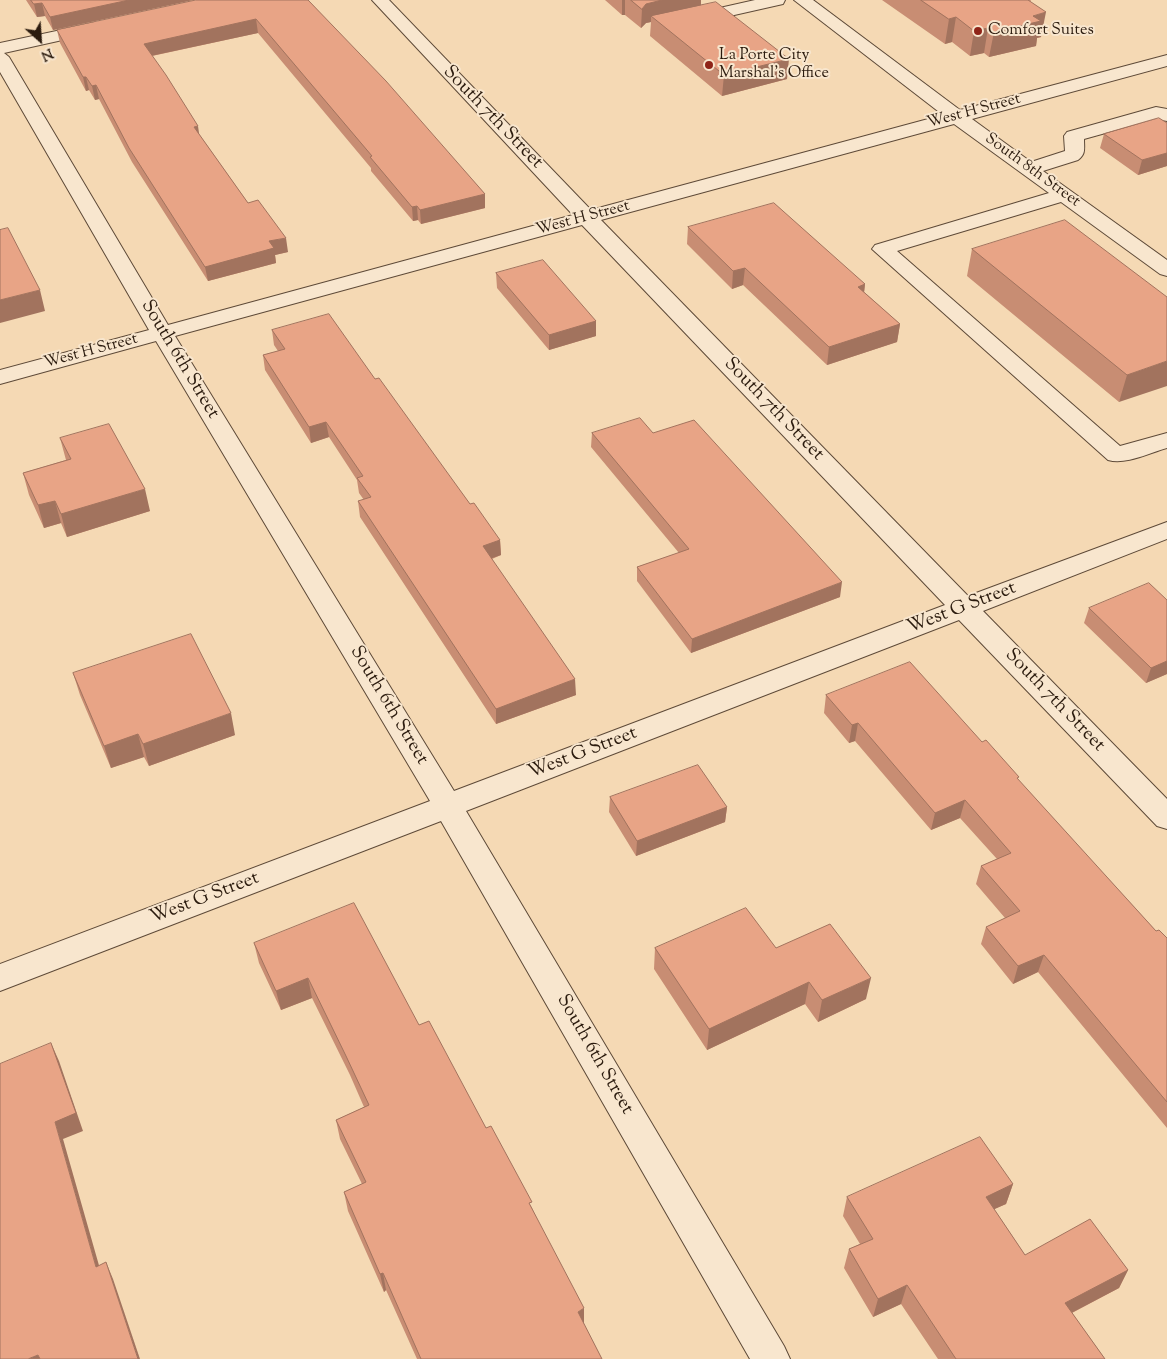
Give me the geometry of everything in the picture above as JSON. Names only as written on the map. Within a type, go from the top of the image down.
[{"type":"street","name":"South 7th Street","points":[[380,0],[587,218],[1167,818]]},
{"type":"street","points":[[671,24],[777,0]]},
{"type":"street","name":"South 8th Street","points":[[802,0],[957,117],[1167,270]]},
{"type":"street","points":[[0,48],[111,24]]},
{"type":"street","name":"South 6th Street","points":[[0,57],[162,333],[448,806],[771,1359]]},
{"type":"street","name":"West H Street","points":[[0,377],[1167,60]]},
{"type":"street","points":[[1028,169],[1071,156],[1075,153],[1074,136],[1156,113],[1167,115]]},
{"type":"street","points":[[1064,195],[882,249],[1116,455],[1167,440]]},
{"type":"street","name":"West G Street","points":[[0,978],[1167,530]]},
{"type":"building","points":[[31,0],[129,0],[50,17],[42,3],[34,4]]},
{"type":"building","points":[[196,0],[308,0],[386,81],[485,194],[420,210],[417,206],[412,207],[370,157],[372,156],[256,19],[144,44],[198,126],[194,127],[248,203],[258,200],[286,238],[269,241],[274,248],[205,267],[129,148],[96,85],[92,86],[86,77],[83,77],[57,30]]},
{"type":"building","points":[[631,0],[662,0],[646,4],[642,9]]},
{"type":"building","points":[[921,0],[1028,0],[1046,12],[1033,16],[1041,21],[994,32],[988,28],[974,31],[956,17],[949,19]]},
{"type":"building","points":[[716,2],[789,59],[724,75],[651,16]]},
{"type":"building","points":[[1159,118],[1167,123],[1167,153],[1142,160],[1104,134]]},
{"type":"building","points":[[774,203],[865,284],[858,287],[900,324],[829,347],[745,268],[733,271],[688,227]]},
{"type":"building","points":[[1065,220],[1167,297],[1167,361],[1127,375],[972,249]]},
{"type":"building","points":[[8,228],[40,290],[0,300],[0,230]]},
{"type":"building","points":[[543,260],[596,321],[549,335],[496,273]]},
{"type":"building","points":[[329,314],[375,379],[379,378],[470,504],[474,503],[500,540],[483,546],[575,679],[496,709],[358,501],[371,497],[357,478],[363,476],[326,422],[309,427],[263,355],[285,349],[272,330]]},
{"type":"building","points":[[640,418],[653,433],[694,420],[842,582],[692,639],[637,567],[689,549],[592,433]]},
{"type":"building","points":[[109,424],[145,489],[61,514],[55,501],[38,505],[23,473],[71,459],[60,438]]},
{"type":"building","points":[[1149,583],[1167,600],[1167,661],[1151,668],[1089,608]]},
{"type":"building","points":[[191,634],[231,713],[143,744],[138,734],[104,746],[73,673]]},
{"type":"building","points":[[910,662],[982,742],[986,740],[1019,777],[1017,778],[1156,931],[1159,930],[1167,938],[1167,1102],[1044,955],[1018,966],[986,927],[1020,911],[981,866],[1011,853],[965,800],[935,813],[858,723],[852,725],[826,695]]},
{"type":"building","points":[[698,765],[727,807],[637,841],[610,797]]},
{"type":"building","points":[[354,903],[419,1025],[429,1021],[486,1128],[491,1126],[532,1202],[529,1203],[584,1308],[578,1312],[602,1359],[421,1359],[383,1273],[380,1274],[344,1192],[366,1182],[336,1120],[369,1105],[308,978],[276,991],[254,943]]},
{"type":"building","points":[[746,908],[776,948],[830,924],[871,978],[822,1000],[809,982],[709,1029],[655,948]]},
{"type":"building","points":[[51,1043],[76,1113],[55,1122],[96,1267],[106,1262],[138,1359],[40,1359],[38,1355],[28,1359],[0,1359],[0,1064]]},
{"type":"building","points":[[980,1137],[1013,1184],[986,1197],[1025,1255],[1090,1219],[1128,1270],[1065,1303],[1105,1359],[956,1359],[907,1285],[878,1299],[849,1249],[873,1239],[847,1197]]},
{"type":"place","name":"Comfort Suites","points":[[978,31]]},
{"type":"place","name":"La Porte City Marshal's Office","points":[[709,65]]}]
